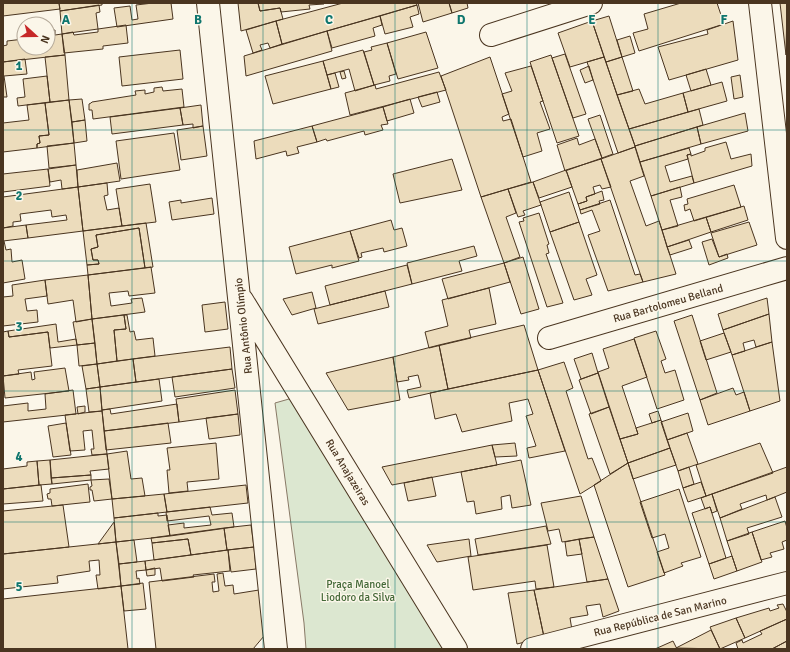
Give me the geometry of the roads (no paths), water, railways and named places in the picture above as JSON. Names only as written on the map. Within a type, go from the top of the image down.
[{"type":"street","name":"Rua Antônio Olímpio","points":[[208,3],[240,295],[276,649]]},
{"type":"street","points":[[491,35],[591,3]]},
{"type":"street","points":[[760,3],[787,238]]},
{"type":"street","name":"Rua Bartolomeu Belland","points":[[549,338],[787,268]]},
{"type":"street","name":"Rua Anajazeiras","points":[[240,295],[456,649]]},
{"type":"street","name":"Rua República de San Marino","points":[[532,649],[787,583]]},
{"type":"park label","name":"Praça Manoel Liodoro da Silva","points":[[358,590]]}]
